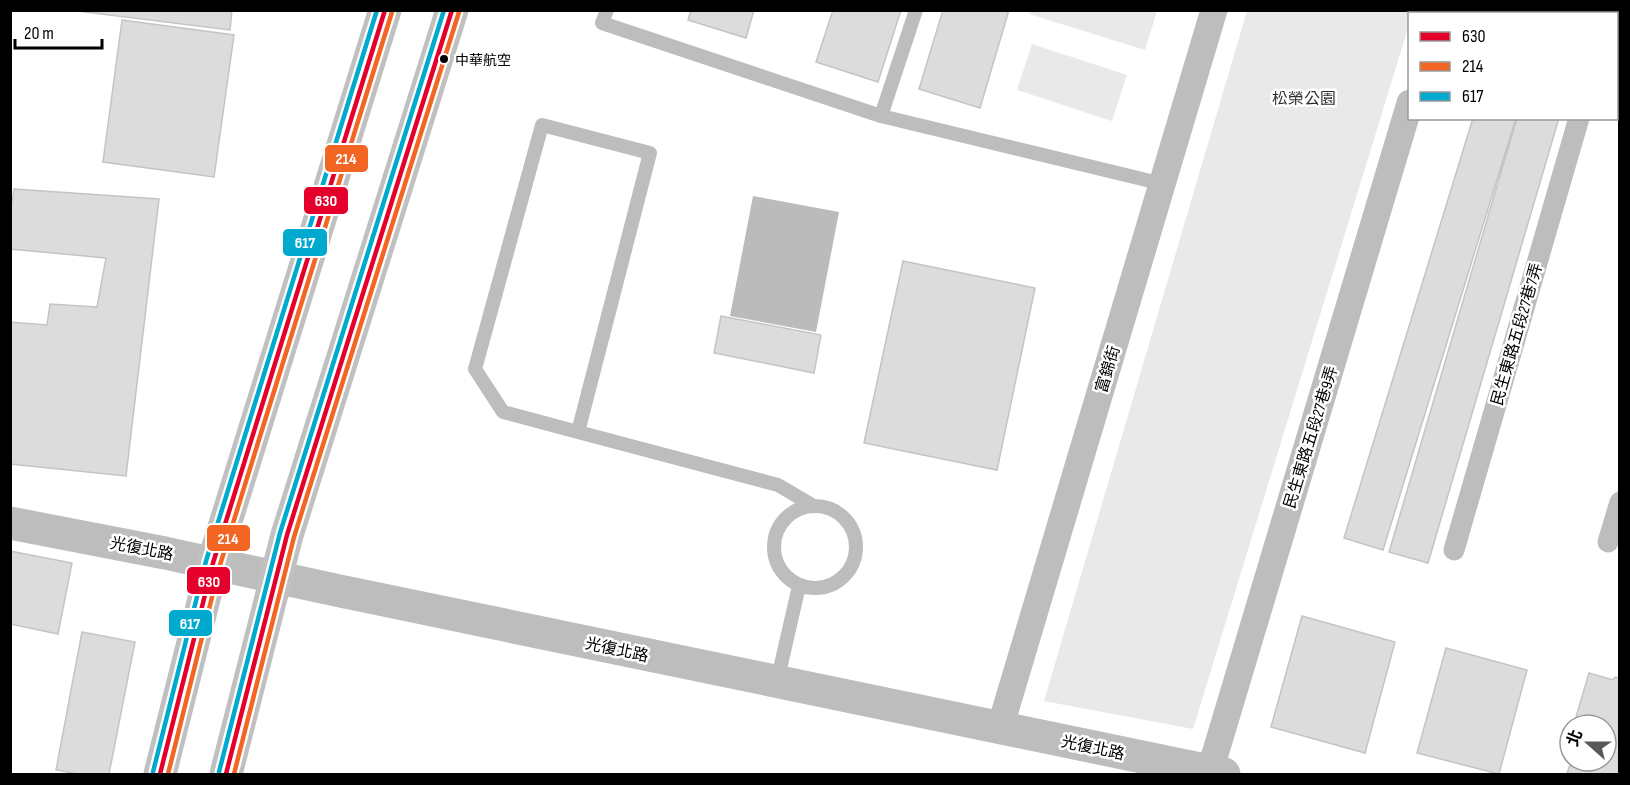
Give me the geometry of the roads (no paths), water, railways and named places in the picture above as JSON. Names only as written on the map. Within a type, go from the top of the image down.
[{"type":"main road","points":[[160,774],[213,563],[385,10]]},
{"type":"main road","points":[[226,774],[276,576],[452,10]]},
{"type":"street","name":"富錦街","points":[[1000,728],[1214,10]]},
{"type":"street","name":"民生東路五段27巷9弄","points":[[1217,773],[1408,110]]},
{"type":"street","name":"民生東路五段27巷7弄","points":[[1454,550],[1578,120]]},
{"type":"street","points":[[1608,542],[1620,502]]},
{"type":"street","name":"光復北路","points":[[10,523],[276,576],[1217,773]]},
{"type":"lane","points":[[607,10],[603,23],[881,116],[1163,184]]},
{"type":"lane","points":[[881,116],[916,10]]},
{"type":"lane","points":[[578,432],[650,153],[542,125],[475,369],[503,412],[578,432],[778,485],[812,506]]},
{"type":"lane","points":[[812,506],[830,508],[845,519],[855,535],[856,553],[849,571],[836,583],[817,589],[799,586],[784,576],[775,560],[773,541],[780,524],[794,511],[812,506]]},
{"type":"lane","points":[[777,682],[799,586]]},
{"type":"place","name":"中華航空","points":[[444,59]]},
{"type":"park label","name":"松榮公園","points":[[1304,98]]}]
